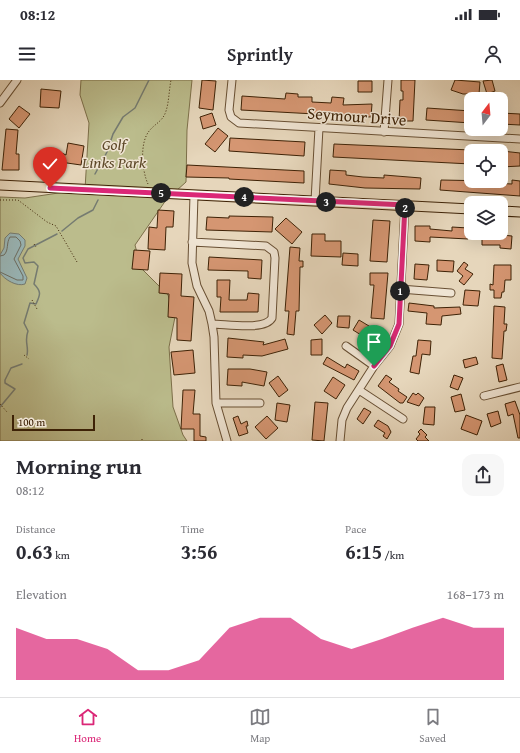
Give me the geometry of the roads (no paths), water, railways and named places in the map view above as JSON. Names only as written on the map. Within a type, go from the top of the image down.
[{"type":"main road","points":[[0,185],[464,209]]},
{"type":"main road","points":[[508,211],[520,212]]},
{"type":"street","points":[[0,103],[17,80]]},
{"type":"street","name":"Seymour Drive","points":[[232,80],[229,110],[232,117],[239,123],[520,139]]},
{"type":"street","points":[[384,132],[388,80]]},
{"type":"street","points":[[315,201],[319,128]]},
{"type":"street","points":[[194,195],[192,242],[194,273],[212,324],[214,337],[216,403],[227,441]]},
{"type":"street","points":[[340,441],[342,420],[374,366],[390,346],[399,324],[405,205]]},
{"type":"street","points":[[192,242],[266,246],[274,252],[272,318],[270,322],[261,326],[212,324]]},
{"type":"street","points":[[400,289],[450,293]]},
{"type":"street","points":[[346,346],[374,366]]},
{"type":"street","points":[[484,396],[520,387]]},
{"type":"street","points":[[359,390],[402,419]]},
{"type":"street","points":[[216,403],[260,404]]},
{"type":"water","points":[[10,233],[19,234],[25,240],[25,246],[18,259],[27,278],[25,284],[22,285],[11,282],[0,273],[0,255],[4,248],[5,238]]},
{"type":"waterway","points":[[95,174],[107,152],[113,134],[123,117],[135,108],[149,80]]},
{"type":"waterway","points":[[62,231],[78,218],[93,210],[98,200]]},
{"type":"waterway","points":[[27,355],[26,338],[28,331],[24,323],[30,303],[36,304],[40,294],[34,284],[38,266],[34,262],[25,263],[23,258],[28,249],[57,234]]},
{"type":"waterway","points":[[0,407],[15,389],[5,383],[11,368],[22,364]]},
{"type":"park label","name":"Golf Links Park","points":[[114,153]]}]
